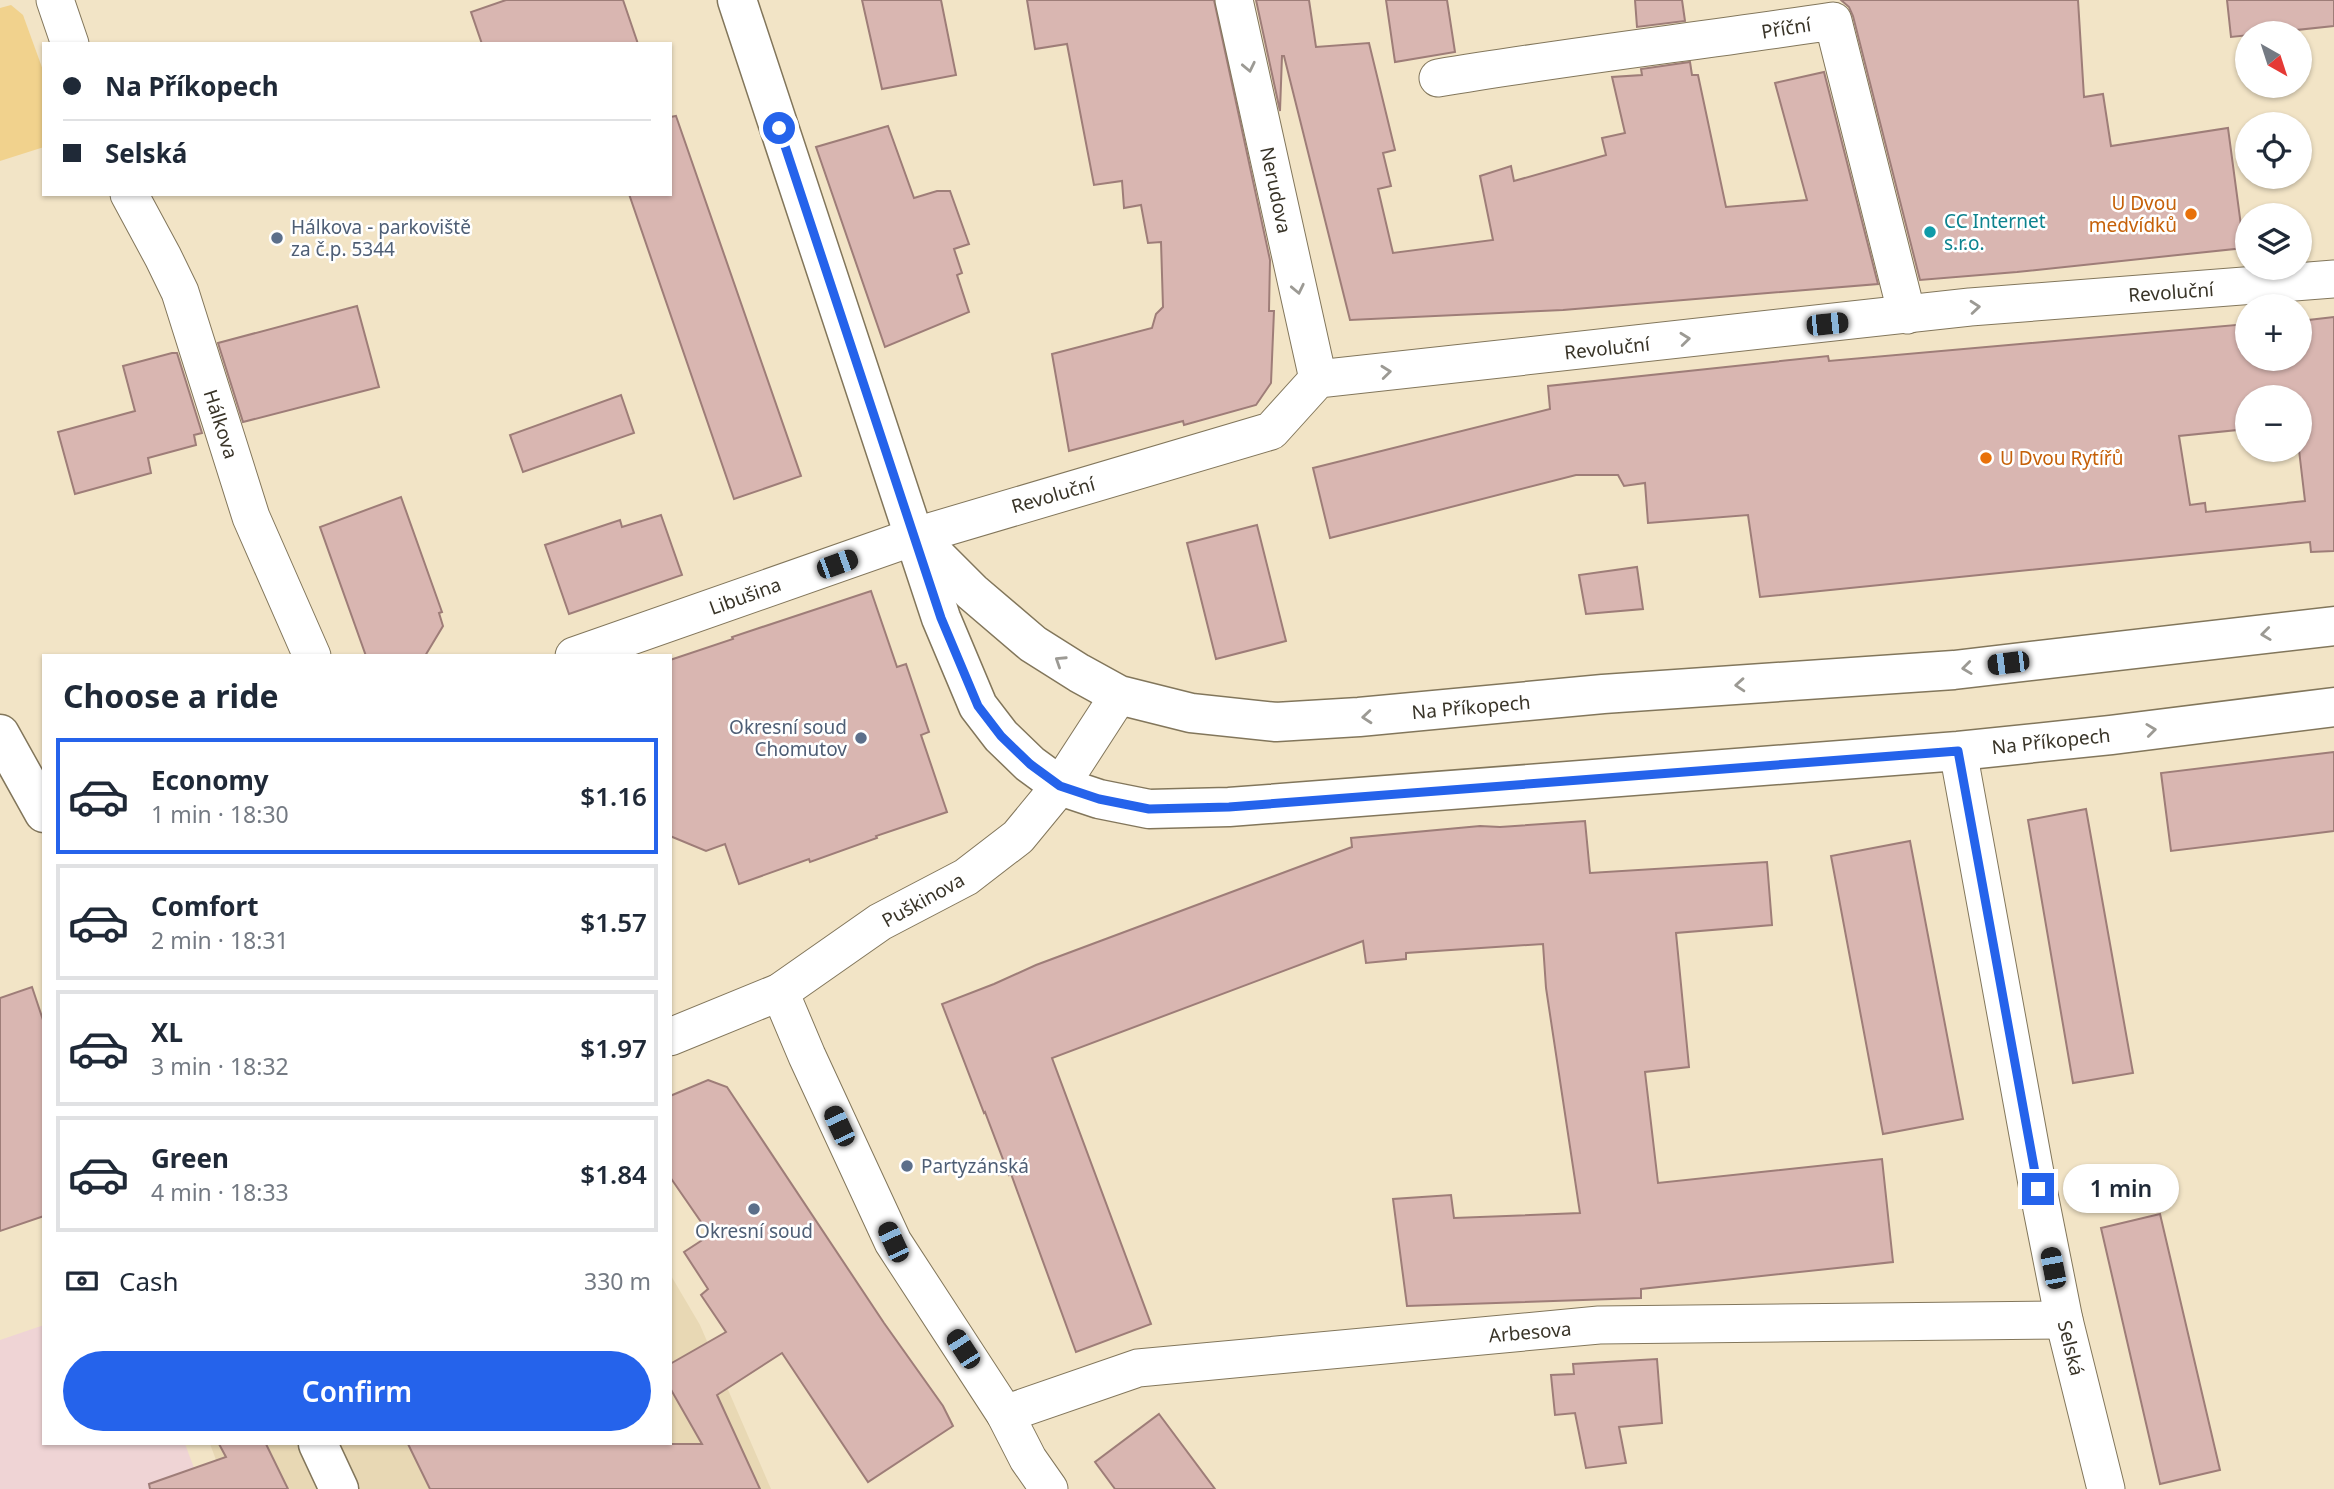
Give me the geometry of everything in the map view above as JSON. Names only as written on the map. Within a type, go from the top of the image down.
[{"type":"street","points":[[55,0],[69,42]]},
{"type":"street","name":"Na Příkopech","points":[[737,0],[941,618],[978,706],[1001,736],[1030,764],[1060,786],[1099,799],[1149,809],[1229,807],[1958,751],[2334,707]]},
{"type":"street","name":"Nerudova","points":[[1234,0],[1318,379]]},
{"type":"street","name":"Příční","points":[[1438,78],[1546,60],[1833,21],[1907,315]]},
{"type":"street","name":"Hálkova","points":[[130,196],[180,292],[251,517],[311,654]]},
{"type":"street","name":"Revoluční","points":[[916,536],[1271,431],[1318,379],[1970,307],[2334,279]]},
{"type":"street","name":"Na Příkopech","points":[[916,536],[972,592],[1033,644],[1119,695],[1191,713],[1264,721],[1345,718],[1603,694],[1954,670],[2334,626]]},
{"type":"street","name":"Libušina","points":[[580,654],[916,536]]},
{"type":"street","name":"Puškinova","points":[[672,1036],[780,992],[880,922],[967,877],[1018,837],[1060,786],[1119,695]]},
{"type":"street","points":[[0,734],[42,809]]},
{"type":"street","name":"Selská","points":[[1958,751],[2064,1320],[2106,1489]]},
{"type":"street","points":[[780,992],[893,1242],[1005,1414],[1028,1459],[1049,1489]]},
{"type":"street","name":"Arbesova","points":[[1005,1414],[1138,1368],[1599,1325],[2064,1320]]},
{"type":"street","points":[[318,1445],[339,1489]]},
{"type":"shaded area","points":[[11,5],[23,15],[42,67],[42,148],[0,161],[0,8]]},
{"type":"shaded area","points":[[672,1277],[700,1325],[771,1489],[227,1489],[210,1445],[672,1445]]},
{"type":"shaded area","points":[[42,1326],[42,1445],[185,1445],[202,1489],[0,1489],[0,1340]]},
{"type":"building","points":[[506,0],[623,0],[637,42],[481,42],[471,12]]},
{"type":"building","points":[[862,0],[941,0],[956,75],[882,89]]},
{"type":"building","points":[[1027,0],[1214,0],[1270,260],[1269,311],[1274,311],[1271,383],[1256,405],[1184,425],[1183,421],[1069,451],[1052,354],[1152,328],[1156,314],[1163,307],[1161,242],[1148,243],[1141,205],[1124,208],[1122,181],[1094,185],[1067,44],[1035,49]]},
{"type":"building","points":[[1256,0],[1309,0],[1316,47],[1369,43],[1395,150],[1383,153],[1391,186],[1378,189],[1393,253],[1493,240],[1480,176],[1511,166],[1514,181],[1606,155],[1602,138],[1625,133],[1612,77],[1642,75],[1641,69],[1690,62],[1692,75],[1698,75],[1726,207],[1807,200],[1775,83],[1824,72],[1878,284],[1563,310],[1350,320],[1284,56],[1280,111]]},
{"type":"building","points":[[1386,0],[1447,0],[1455,52],[1395,62]]},
{"type":"building","points":[[1635,0],[1682,0],[1685,21],[1637,27]]},
{"type":"building","points":[[1841,0],[2078,0],[2084,97],[2103,94],[2111,146],[2228,128],[2238,203],[2235,203],[2235,249],[1920,280],[1849,7]]},
{"type":"building","points":[[2227,0],[2334,0],[2334,26],[2312,28],[2312,21],[2235,21],[2235,37],[2231,37]]},
{"type":"building","points":[[676,116],[801,476],[734,499],[630,196],[672,196],[672,117]]},
{"type":"building","points":[[888,126],[914,198],[937,191],[950,191],[969,244],[954,249],[962,273],[957,275],[969,312],[885,347],[816,147]]},
{"type":"building","points":[[357,306],[379,387],[243,422],[218,343]]},
{"type":"building","points":[[2334,317],[2334,551],[2311,552],[2310,542],[1760,597],[1748,515],[1648,523],[1645,483],[1624,486],[1618,475],[1576,475],[1330,538],[1313,468],[1550,409],[1548,386],[1828,356],[1829,361],[2235,325],[2235,371],[2312,371],[2312,320]]},
{"type":"building","points":[[177,353],[202,433],[194,435],[196,445],[148,458],[151,473],[75,494],[58,432],[135,411],[123,366]]},
{"type":"building","points":[[621,395],[634,433],[523,472],[510,435]]},
{"type":"building","points":[[401,497],[442,612],[439,613],[443,626],[426,654],[365,654],[320,527]]},
{"type":"building","points":[[661,515],[682,575],[569,614],[545,545],[620,520],[622,527]]},
{"type":"building","points":[[1257,525],[1286,641],[1216,659],[1187,543]]},
{"type":"building","points":[[1637,567],[1643,609],[1586,614],[1579,575]]},
{"type":"building","name":"Okresní soud Chomutov","points":[[871,591],[897,667],[906,664],[929,732],[921,735],[947,812],[810,862],[809,859],[739,884],[725,844],[706,851],[672,837],[672,659],[733,639],[732,637]]},
{"type":"building","points":[[2334,752],[2334,831],[2171,851],[2161,773]]},
{"type":"building","points":[[2086,809],[2133,1073],[2073,1083],[2028,820]]},
{"type":"building","points":[[1585,821],[1590,873],[1767,862],[1772,925],[1676,933],[1689,1067],[1645,1072],[1658,1183],[1882,1159],[1893,1262],[1641,1289],[1641,1298],[1407,1306],[1393,1199],[1451,1195],[1454,1218],[1580,1213],[1546,988],[1543,944],[1406,953],[1406,959],[1366,963],[1363,941],[1052,1058],[1151,1324],[1076,1352],[1011,1174],[1009,1175],[942,1004],[1036,965],[1352,847],[1351,838],[1480,826]]},
{"type":"building","points":[[1910,841],[1963,1119],[1883,1134],[1831,856]]},
{"type":"building","points":[[32,987],[42,1017],[42,1217],[0,1231],[0,998]]},
{"type":"building","points":[[708,1080],[727,1087],[884,1323],[943,1406],[953,1426],[868,1482],[782,1353],[717,1395],[760,1489],[430,1489],[408,1445],[702,1444],[672,1392],[672,1363],[726,1332],[701,1295],[708,1289],[684,1252],[710,1235],[672,1180],[672,1095]]},
{"type":"building","points":[[2160,1214],[2220,1470],[2160,1484],[2101,1228]]},
{"type":"building","points":[[1657,1359],[1662,1423],[1619,1427],[1626,1463],[1586,1468],[1575,1413],[1555,1415],[1551,1375],[1574,1374],[1573,1364]]},
{"type":"building","points":[[1159,1414],[1215,1489],[1115,1489],[1095,1462]]},
{"type":"building","points":[[220,1445],[266,1445],[288,1489],[150,1489],[149,1484],[226,1457]]},
{"type":"place","name":"U Dvou medvídků","points":[[2191,214]]},
{"type":"place","name":"CC Internet s.r.o.","points":[[1930,232]]},
{"type":"place","name":"Hálkova - parkoviště za č.p. 5344","points":[[277,238]]},
{"type":"place","name":"U Dvou Rytířů","points":[[1986,458]]},
{"type":"place","name":"Okresní soud Chomutov","points":[[861,738]]},
{"type":"place","name":"Partyzánská","points":[[907,1166]]},
{"type":"place","name":"Okresní soud","points":[[754,1209]]},
{"type":"route","points":[[779,128],[941,618],[978,706],[1001,736],[1030,764],[1060,786],[1099,799],[1149,809],[1229,807],[1958,751],[2038,1189]]}]
